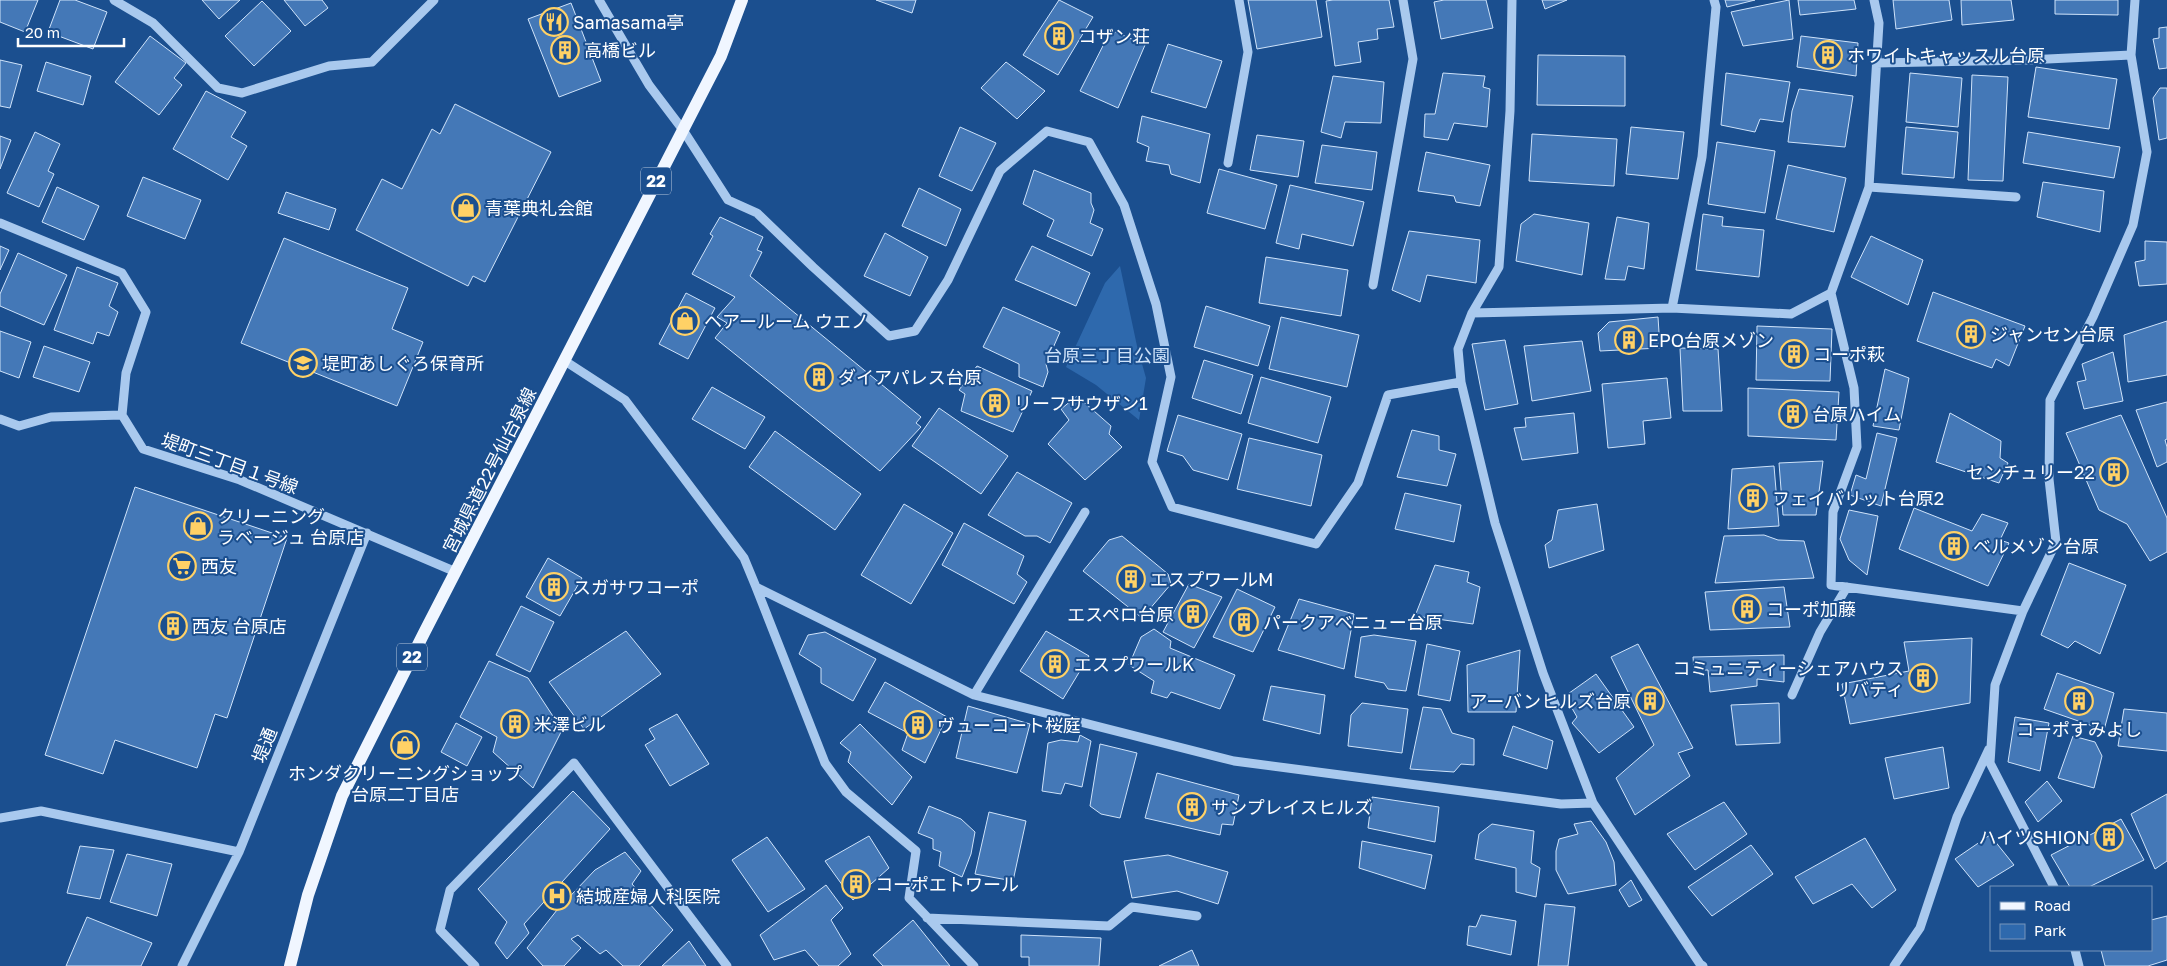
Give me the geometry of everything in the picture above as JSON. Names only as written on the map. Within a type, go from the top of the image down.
[{"type":"main road","name":"宮城県道22号仙台泉線","points":[[290,966],[308,896],[342,796],[721,56],[742,0]]},
{"type":"street","points":[[114,0],[153,23],[218,88],[242,93],[329,66],[372,62],[434,0]]},
{"type":"street","points":[[600,0],[649,85],[682,130],[728,200],[757,213],[813,268],[889,336],[915,331],[948,280],[1000,171],[1047,131],[1089,142],[1124,205],[1156,304],[1170,376],[1152,462],[1172,508],[1316,544],[1358,483],[1388,395],[1461,382]]},
{"type":"street","points":[[1228,163],[1248,52],[1239,0]]},
{"type":"street","points":[[1373,285],[1413,59],[1403,0]]},
{"type":"street","points":[[1512,0],[1510,111],[1499,267],[1472,313],[1458,349],[1461,382],[1501,542],[1543,673],[1593,803],[1703,966]]},
{"type":"street","points":[[1672,308],[1702,157],[1716,7],[1714,0]]},
{"type":"street","points":[[1874,0],[1879,23],[1868,187],[1831,293],[1854,388],[1857,447],[1833,512],[1831,585],[2023,611]]},
{"type":"street","points":[[2053,886],[1990,763],[1995,685],[2023,611],[2056,542],[2049,479],[2050,400],[2094,317],[2134,225],[2147,152],[2131,55],[2135,0]]},
{"type":"street","points":[[1876,63],[2028,60],[2131,55]]},
{"type":"street","points":[[1868,187],[2016,197]]},
{"type":"street","points":[[0,223],[122,273],[146,312],[126,373],[122,415],[51,417],[19,426],[0,420]]},
{"type":"street","points":[[1472,313],[1672,308],[1791,314],[1831,293]]},
{"type":"street","points":[[565,361],[625,400],[744,558],[825,763],[846,792],[916,851],[909,898],[974,966]]},
{"type":"street","name":"堤町三丁目１号線","points":[[122,415],[143,449],[240,480],[456,572]]},
{"type":"street","points":[[974,695],[1086,512]]},
{"type":"street","name":"堤通","points":[[182,966],[239,852],[367,533]]},
{"type":"street","points":[[756,587],[974,695],[1234,761],[1561,804],[1593,803]]},
{"type":"street","points":[[1792,695],[1820,632],[1847,587]]},
{"type":"street","points":[[1894,966],[1920,928],[1957,817],[1991,744]]},
{"type":"street","points":[[475,966],[440,930],[450,890],[574,763],[728,966]]},
{"type":"street","points":[[0,818],[41,811],[239,852]]},
{"type":"street","points":[[927,918],[1109,926],[1132,907],[1198,916]]},
{"type":"street","points":[[2074,951],[2079,966]]},
{"type":"green space","name":"台原三丁目公園","points":[[1120,266],[1137,346],[1146,378],[1139,420],[1096,385],[1066,367],[1105,283]]},
{"type":"building","points":[[0,0],[38,0],[25,32],[0,22]]},
{"type":"building","points":[[60,0],[75,0],[107,12],[93,49],[48,32]]},
{"type":"building","points":[[202,0],[240,0],[219,19]]},
{"type":"building","points":[[284,0],[322,0],[328,8],[305,26]]},
{"type":"building","points":[[876,0],[916,0],[912,13]]},
{"type":"building","name":"コザン荘","points":[[1059,0],[1093,17],[1058,75],[1023,55]]},
{"type":"building","points":[[1248,0],[1316,0],[1322,37],[1257,49]]},
{"type":"building","points":[[1389,0],[1394,27],[1377,29],[1378,39],[1358,42],[1361,62],[1335,66],[1326,1]]},
{"type":"building","points":[[1444,0],[1486,0],[1493,28],[1441,39],[1434,2]]},
{"type":"building","points":[[1542,0],[1567,0],[1545,9]]},
{"type":"building","points":[[1725,0],[1755,0],[1727,7]]},
{"type":"building","points":[[1789,0],[1793,39],[1743,46],[1731,12]]},
{"type":"building","points":[[1798,0],[1854,0],[1856,9],[1800,15]]},
{"type":"building","points":[[1893,0],[1949,0],[1952,20],[1896,29]]},
{"type":"building","points":[[1961,0],[2011,0],[2014,20],[1962,25]]},
{"type":"building","points":[[2055,0],[2118,0],[2118,15],[2055,14]]},
{"type":"building","points":[[262,1],[291,31],[254,66],[225,36]]},
{"type":"building","name":"高橋ビル","points":[[571,3],[601,81],[559,97],[528,19]]},
{"type":"building","points":[[2167,27],[2167,68],[2159,69],[2153,39],[2159,38],[2159,28]]},
{"type":"building","points":[[1111,30],[1145,45],[1118,108],[1080,91]]},
{"type":"building","points":[[150,36],[186,63],[174,78],[182,85],[159,115],[115,82]]},
{"type":"building","name":"ホワイトキャッスル台原","points":[[1801,36],[1858,43],[1856,76],[1797,67]]},
{"type":"building","points":[[1168,44],[1222,61],[1206,108],[1151,92]]},
{"type":"building","points":[[1538,55],[1625,56],[1625,106],[1537,105]]},
{"type":"building","points":[[0,60],[22,65],[10,108],[0,106]]},
{"type":"building","points":[[46,62],[91,76],[83,105],[37,91]]},
{"type":"building","points":[[1006,62],[1045,91],[1017,119],[981,88]]},
{"type":"building","points":[[2036,67],[2117,79],[2109,129],[2028,117]]},
{"type":"building","points":[[1443,73],[1485,76],[1483,87],[1490,89],[1487,127],[1454,123],[1448,140],[1424,137],[1425,114],[1435,114]]},
{"type":"building","points":[[1726,73],[1790,82],[1783,122],[1760,119],[1755,132],[1721,125]]},
{"type":"building","points":[[1910,73],[1962,78],[1958,127],[1906,122]]},
{"type":"building","points":[[1972,75],[2008,77],[2003,181],[1968,180]]},
{"type":"building","points":[[1333,76],[1384,82],[1381,123],[1345,122],[1341,138],[1321,132]]},
{"type":"building","points":[[2160,88],[2167,88],[2167,138],[2159,140],[2153,98]]},
{"type":"building","points":[[1799,89],[1853,96],[1845,147],[1788,142],[1792,111]]},
{"type":"building","points":[[206,91],[246,112],[231,137],[247,146],[228,180],[173,149]]},
{"type":"building","points":[[455,104],[551,152],[485,282],[473,276],[468,286],[356,230],[382,179],[402,189],[432,129],[440,134]]},
{"type":"building","points":[[1142,116],[1210,134],[1200,183],[1171,174],[1169,165],[1146,161],[1149,147],[1137,142]]},
{"type":"building","points":[[960,127],[996,143],[972,191],[939,176]]},
{"type":"building","points":[[1631,127],[1684,132],[1678,179],[1626,174]]},
{"type":"building","points":[[1906,127],[1958,132],[1954,178],[1902,174]]},
{"type":"building","points":[[35,132],[60,144],[48,171],[54,174],[39,207],[7,193]]},
{"type":"building","points":[[2028,132],[2120,147],[2114,178],[2023,163]]},
{"type":"building","points":[[1532,134],[1617,139],[1614,186],[1529,181]]},
{"type":"building","points":[[1257,135],[1304,141],[1298,177],[1250,170]]},
{"type":"building","points":[[0,136],[11,140],[0,169]]},
{"type":"building","points":[[1717,142],[1775,151],[1765,213],[1708,204]]},
{"type":"building","points":[[1322,145],[1377,152],[1372,190],[1315,183]]},
{"type":"building","points":[[1426,152],[1490,165],[1480,206],[1456,202],[1454,196],[1418,191]]},
{"type":"building","points":[[1788,165],[1846,178],[1834,232],[1776,219]]},
{"type":"building","points":[[1219,169],[1277,185],[1265,229],[1207,213]]},
{"type":"building","points":[[1034,170],[1091,193],[1091,203],[1094,210],[1090,223],[1103,229],[1092,256],[1047,236],[1054,220],[1023,204]]},
{"type":"building","points":[[143,177],[201,200],[185,239],[127,216]]},
{"type":"building","points":[[2043,182],[2104,191],[2100,232],[2037,217]]},
{"type":"building","points":[[1290,185],[1364,202],[1353,246],[1302,234],[1299,249],[1276,243]]},
{"type":"building","points":[[57,187],[99,206],[84,240],[42,222]]},
{"type":"building","points":[[919,188],[961,209],[946,246],[902,226]]},
{"type":"building","points":[[286,192],[336,209],[329,230],[278,213]]},
{"type":"building","points":[[1534,214],[1589,223],[1582,275],[1516,261],[1521,224]]},
{"type":"building","points":[[1703,214],[1723,217],[1722,226],[1764,230],[1759,277],[1696,270]]},
{"type":"building","name":"ダイアパレス台原","points":[[720,217],[763,237],[757,250],[762,252],[750,276],[921,417],[916,423],[921,427],[880,471],[715,338],[727,323],[717,317],[735,297],[692,274],[713,236],[710,234]]},
{"type":"building","points":[[1617,217],[1649,223],[1644,269],[1628,266],[1625,280],[1605,279]]},
{"type":"building","points":[[1409,231],[1480,240],[1476,283],[1427,275],[1420,302],[1392,290]]},
{"type":"building","points":[[885,233],[928,257],[910,296],[864,276]]},
{"type":"building","points":[[1871,236],[1923,260],[1908,305],[1851,277]]},
{"type":"building","points":[[284,238],[408,288],[392,329],[423,342],[397,406],[241,343]]},
{"type":"building","points":[[2145,241],[2167,242],[2167,284],[2139,286],[2135,262],[2145,260]]},
{"type":"building","points":[[0,246],[9,250],[0,270]]},
{"type":"building","points":[[1032,246],[1090,273],[1076,306],[1015,280]]},
{"type":"building","points":[[18,253],[67,275],[44,325],[0,306],[0,294]]},
{"type":"building","points":[[1266,257],[1348,270],[1341,316],[1259,303]]},
{"type":"building","points":[[77,267],[118,283],[109,306],[118,312],[109,336],[97,332],[93,344],[54,330]]},
{"type":"building","name":"ジャンセン台原","points":[[1933,292],[2025,326],[2009,366],[1996,359],[1992,368],[1917,341]]},
{"type":"building","points":[[686,293],[715,308],[688,359],[659,344]]},
{"type":"building","points":[[1206,306],[1270,326],[1258,366],[1194,347]]},
{"type":"building","points":[[1003,307],[1060,332],[1046,364],[1048,372],[1043,387],[1019,377],[1019,364],[983,347]]},
{"type":"building","points":[[1281,317],[1359,335],[1347,387],[1269,369]]},
{"type":"building","name":"EPO台原メゾン","points":[[1658,317],[1660,348],[1600,351],[1598,333],[1609,322]]},
{"type":"building","points":[[2167,321],[2167,375],[2128,382],[2124,335]]},
{"type":"building","name":"コーポ萩","points":[[1757,326],[1832,329],[1830,381],[1756,380]]},
{"type":"building","points":[[0,331],[31,342],[19,378],[0,371]]},
{"type":"building","points":[[1505,340],[1518,404],[1485,410],[1472,344]]},
{"type":"building","points":[[1582,341],[1591,391],[1532,401],[1524,346]]},
{"type":"building","points":[[44,346],[90,362],[79,392],[33,377]]},
{"type":"building","points":[[1680,348],[1718,349],[1722,411],[1683,411]]},
{"type":"building","points":[[2113,352],[2123,401],[2084,409],[2077,382],[2086,380],[2082,364]]},
{"type":"building","points":[[1204,360],[1253,375],[1241,414],[1192,398]]},
{"type":"building","name":"リーフサウザン1","points":[[977,366],[1032,391],[1013,432],[961,411],[965,394],[959,390]]},
{"type":"building","points":[[1885,369],[1909,378],[1899,430],[1873,426]]},
{"type":"building","points":[[1261,377],[1331,397],[1318,443],[1248,423]]},
{"type":"building","points":[[1667,378],[1671,418],[1643,421],[1645,444],[1608,448],[1602,384]]},
{"type":"building","points":[[712,387],[765,417],[745,449],[692,419]]},
{"type":"building","name":"台原ハイム","points":[[1748,388],[1839,392],[1836,440],[1748,436]]},
{"type":"building","points":[[1077,396],[1111,426],[1109,434],[1122,447],[1085,480],[1048,444],[1069,420],[1061,409]]},
{"type":"building","points":[[2167,402],[2167,439],[2165,440],[2167,462],[2157,467],[2136,410]]},
{"type":"building","points":[[939,408],[1008,456],[981,494],[912,446]]},
{"type":"building","points":[[1574,413],[1578,453],[1522,460],[1514,428],[1526,427],[1525,418]]},
{"type":"building","points":[[1950,413],[2001,441],[2000,458],[2008,463],[1999,483],[1936,462]]},
{"type":"building","points":[[1178,415],[1242,434],[1228,480],[1193,470],[1183,456],[1167,451]]},
{"type":"building","name":"センチュリー22","points":[[2121,415],[2167,518],[2167,552],[2150,561],[2127,524],[2099,510],[2066,433]]},
{"type":"building","points":[[1412,430],[1439,436],[1439,450],[1456,454],[1447,486],[1397,477]]},
{"type":"building","points":[[775,431],[861,494],[835,530],[749,467]]},
{"type":"building","points":[[1877,433],[1897,438],[1881,506],[1850,495],[1856,475],[1866,479]]},
{"type":"building","points":[[1249,438],[1322,455],[1311,506],[1237,489]]},
{"type":"building","points":[[1823,461],[1816,515],[1783,515],[1779,463]]},
{"type":"building","name":"フェイバリット台原2","points":[[1774,466],[1779,526],[1728,529],[1732,469]]},
{"type":"building","points":[[1017,472],[1072,503],[1050,543],[1037,536],[1025,536],[988,515]]},
{"type":"building","name":"西友 台原店","points":[[135,487],[287,538],[227,718],[215,714],[197,768],[115,740],[103,774],[45,755]]},
{"type":"building","points":[[1405,493],[1461,505],[1454,542],[1395,529]]},
{"type":"building","points":[[904,504],[953,533],[911,604],[861,575]]},
{"type":"building","points":[[1597,504],[1604,550],[1549,568],[1545,545],[1552,540],[1558,510]]},
{"type":"building","name":"ベルメゾン台原","points":[[1914,508],[1972,531],[1982,514],[2008,523],[2000,540],[2009,543],[1988,586],[1899,549]]},
{"type":"building","points":[[1849,510],[1878,516],[1867,575],[1849,560],[1840,539]]},
{"type":"building","points":[[964,523],[1024,556],[1017,574],[1027,582],[1014,604],[942,565]]},
{"type":"building","points":[[1764,535],[1778,540],[1804,541],[1814,578],[1715,583],[1724,536]]},
{"type":"building","name":"エスプワールM","points":[[1122,536],[1168,574],[1171,584],[1142,618],[1083,571],[1109,540]]},
{"type":"building","name":"スガサワコーポ","points":[[548,558],[582,578],[560,616],[526,597]]},
{"type":"building","points":[[2069,563],[2126,585],[2100,654],[2075,641],[2068,648],[2041,635]]},
{"type":"building","points":[[1435,565],[1469,572],[1467,582],[1480,587],[1473,624],[1415,616]]},
{"type":"building","name":"エスペロ台原","points":[[1189,584],[1222,597],[1194,648],[1163,632]]},
{"type":"building","name":"コーポ加藤","points":[[1784,587],[1790,627],[1710,630],[1705,592]]},
{"type":"building","name":"パークアベニュー台原","points":[[1237,589],[1275,607],[1253,652],[1213,637]]},
{"type":"building","points":[[1299,599],[1354,614],[1344,669],[1278,650]]},
{"type":"building","points":[[521,606],[554,622],[530,672],[496,655]]},
{"type":"building","points":[[1154,629],[1171,641],[1170,648],[1235,675],[1220,709],[1171,692],[1167,698],[1151,693],[1154,681],[1129,665],[1141,637]]},
{"type":"building","points":[[626,631],[661,674],[584,729],[549,682]]},
{"type":"building","name":"エスプワールK","points":[[1046,631],[1089,656],[1063,699],[1020,671]]},
{"type":"building","points":[[825,632],[876,659],[853,701],[821,683],[821,668],[799,654],[808,635]]},
{"type":"building","points":[[1374,635],[1416,641],[1406,691],[1388,689],[1384,683],[1355,677],[1361,637]]},
{"type":"building","name":"コミュニティーシェアハウス リバティ","points":[[1972,638],[1970,703],[1850,724],[1842,684],[1909,671],[1904,642]]},
{"type":"building","points":[[1427,644],[1460,651],[1450,701],[1418,695]]},
{"type":"building","name":"アーバンヒルズ台原","points":[[1638,644],[1693,748],[1678,753],[1690,776],[1635,815],[1616,778],[1654,745],[1611,657]]},
{"type":"building","points":[[1520,650],[1516,712],[1468,712],[1467,665]]},
{"type":"building","points":[[1784,655],[1784,682],[1757,679],[1757,686],[1710,692],[1708,670],[1694,670],[1693,657]]},
{"type":"building","name":"米澤ビル","points":[[489,661],[528,678],[562,730],[533,788],[493,752],[497,737],[460,717]]},
{"type":"building","name":"コーポすみよし","points":[[2057,673],[2114,693],[2104,730],[2044,709]]},
{"type":"building","points":[[1596,674],[1634,727],[1599,753],[1572,723],[1577,717],[1565,696]]},
{"type":"building","name":"ヴューコート桜庭","points":[[885,682],[947,717],[925,763],[902,750],[908,733],[868,712]]},
{"type":"building","points":[[1271,686],[1325,695],[1320,734],[1263,720]]},
{"type":"building","points":[[1362,703],[1408,709],[1402,753],[1348,746],[1351,715]]},
{"type":"building","points":[[1779,703],[1780,743],[1736,745],[1731,705]]},
{"type":"building","points":[[968,706],[1030,724],[1017,773],[956,758]]},
{"type":"building","points":[[1423,707],[1441,709],[1452,733],[1474,739],[1474,765],[1461,764],[1454,772],[1410,769]]},
{"type":"building","points":[[2124,709],[2167,713],[2167,751],[2118,746]]},
{"type":"building","points":[[677,714],[709,764],[670,786],[645,745],[655,739],[649,729]]},
{"type":"building","points":[[2015,717],[2049,723],[2040,771],[2008,762]]},
{"type":"building","points":[[456,723],[482,737],[467,766],[441,752]]},
{"type":"building","points":[[860,724],[912,777],[892,805],[848,762],[851,752],[840,743]]},
{"type":"building","points":[[1513,726],[1553,741],[1547,769],[1503,755]]},
{"type":"building","points":[[1080,735],[1091,741],[1082,787],[1065,783],[1061,794],[1042,791],[1048,743],[1061,740],[1078,742]]},
{"type":"building","points":[[2073,736],[2095,742],[2102,756],[2094,788],[2058,778]]},
{"type":"building","points":[[1100,744],[1137,753],[1120,818],[1101,814],[1090,806]]},
{"type":"building","points":[[1943,747],[1949,788],[1894,799],[1885,758]]},
{"type":"building","name":"サンプレイスヒルズ","points":[[1157,773],[1239,795],[1233,825],[1222,824],[1220,835],[1145,818]]},
{"type":"building","points":[[2047,781],[2062,801],[2038,822],[2025,802]]},
{"type":"building","name":"結城産婦人科医院","points":[[573,791],[610,829],[524,924],[529,933],[507,959],[495,943],[507,922],[478,889]]},
{"type":"building","points":[[2167,794],[2167,861],[2155,869],[2131,814]]},
{"type":"building","points":[[1372,797],[1439,807],[1435,842],[1368,828]]},
{"type":"building","points":[[1724,802],[1747,834],[1695,870],[1667,834]]},
{"type":"building","points":[[929,806],[961,819],[975,832],[971,854],[962,877],[939,866],[941,852],[933,849],[933,839],[918,833]]},
{"type":"building","points":[[989,812],[1026,821],[1013,881],[975,874]]},
{"type":"building","name":"ハイツSHION","points":[[2121,819],[2144,860],[2091,886],[2069,886],[2051,855]]},
{"type":"building","points":[[1591,821],[1606,842],[1614,862],[1616,885],[1568,894],[1556,870],[1556,851],[1559,839],[1578,834],[1574,824]]},
{"type":"building","points":[[1492,824],[1534,831],[1531,863],[1540,868],[1536,897],[1516,892],[1516,868],[1475,859],[1479,834]]},
{"type":"building","points":[[1990,835],[2014,865],[1978,887],[1955,859]]},
{"type":"building","name":"コーポエトワール","points":[[869,836],[889,868],[853,900],[825,861]]},
{"type":"building","points":[[767,837],[805,889],[768,912],[732,860]]},
{"type":"building","points":[[1865,838],[1896,890],[1872,908],[1852,884],[1813,904],[1795,877]]},
{"type":"building","points":[[1362,841],[1432,855],[1425,889],[1359,868]]},
{"type":"building","points":[[1751,845],[1773,874],[1712,916],[1688,887]]},
{"type":"building","points":[[80,846],[114,850],[100,899],[67,893]]},
{"type":"building","points":[[625,852],[641,871],[632,884],[673,930],[639,966],[623,966],[606,950],[600,954],[578,935],[571,939],[581,948],[564,966],[543,966],[527,948],[557,910],[595,870]]},
{"type":"building","points":[[127,854],[172,864],[157,916],[110,902]]},
{"type":"building","points":[[1168,855],[1228,872],[1218,904],[1177,891],[1132,898],[1124,861]]},
{"type":"building","points":[[1631,880],[1642,900],[1629,907],[1619,890]]},
{"type":"building","points":[[826,885],[843,908],[831,920],[851,954],[838,966],[819,966],[805,950],[774,960],[760,935]]},
{"type":"building","points":[[1545,904],[1575,907],[1568,966],[1538,966]]},
{"type":"building","points":[[1481,915],[1516,921],[1511,955],[1467,945],[1469,926],[1476,927]]},
{"type":"building","points":[[2167,916],[2167,960],[2148,966],[2105,966],[2101,951],[2152,951],[2152,920]]},
{"type":"building","points":[[87,917],[152,943],[141,966],[66,966]]},
{"type":"building","points":[[913,920],[950,966],[883,966],[873,955]]},
{"type":"building","points":[[1021,935],[1101,938],[1099,966],[1029,966],[1029,957],[1021,957]]},
{"type":"building","points":[[689,941],[706,966],[662,966]]},
{"type":"building","points":[[1192,950],[1199,966],[1159,966]]},
{"type":"place","name":"Samasama亭","points":[[554,22]]},
{"type":"place","name":"コザン荘","points":[[1059,36]]},
{"type":"place","name":"高橋ビル","points":[[565,50]]},
{"type":"place","name":"ホワイトキャッスル台原","points":[[1828,55]]},
{"type":"place","name":"青葉典礼会館","points":[[466,208]]},
{"type":"place","name":"ヘアールーム ウエノ","points":[[685,321]]},
{"type":"place","name":"ジャンセン台原","points":[[1971,334]]},
{"type":"place","name":"EPO台原メゾン","points":[[1629,340]]},
{"type":"place","name":"コーポ萩","points":[[1794,354]]},
{"type":"place","name":"堤町あしぐろ保育所","points":[[303,363]]},
{"type":"place","name":"ダイアパレス台原","points":[[819,377]]},
{"type":"place","name":"リーフサウザン1","points":[[995,403]]},
{"type":"place","name":"台原ハイム","points":[[1793,414]]},
{"type":"place","name":"センチュリー22","points":[[2114,472]]},
{"type":"place","name":"フェイバリット台原2","points":[[1753,498]]},
{"type":"place","name":"クリーニング ラベージュ 台原店","points":[[198,526]]},
{"type":"place","name":"ベルメゾン台原","points":[[1954,546]]},
{"type":"place","name":"西友","points":[[182,566]]},
{"type":"place","name":"エスプワールM","points":[[1131,579]]},
{"type":"place","name":"スガサワコーポ","points":[[554,587]]},
{"type":"place","name":"コーポ加藤","points":[[1747,609]]},
{"type":"place","name":"エスペロ台原","points":[[1193,614]]},
{"type":"place","name":"パークアベニュー台原","points":[[1244,622]]},
{"type":"place","name":"西友 台原店","points":[[173,626]]},
{"type":"place","name":"エスプワールK","points":[[1055,664]]},
{"type":"place","name":"コミュニティーシェアハウス リバティ","points":[[1923,678]]},
{"type":"place","name":"アーバンヒルズ台原","points":[[1650,701]]},
{"type":"place","name":"コーポすみよし","points":[[2079,701]]},
{"type":"place","name":"米澤ビル","points":[[515,724]]},
{"type":"place","name":"ヴューコート桜庭","points":[[918,725]]},
{"type":"place","name":"ホンダクリーニングショップ 台原二丁目店","points":[[405,745]]},
{"type":"place","name":"サンプレイスヒルズ","points":[[1192,807]]},
{"type":"place","name":"ハイツSHION","points":[[2109,837]]},
{"type":"place","name":"コーポエトワール","points":[[856,884]]},
{"type":"place","name":"結城産婦人科医院","points":[[557,896]]}]
